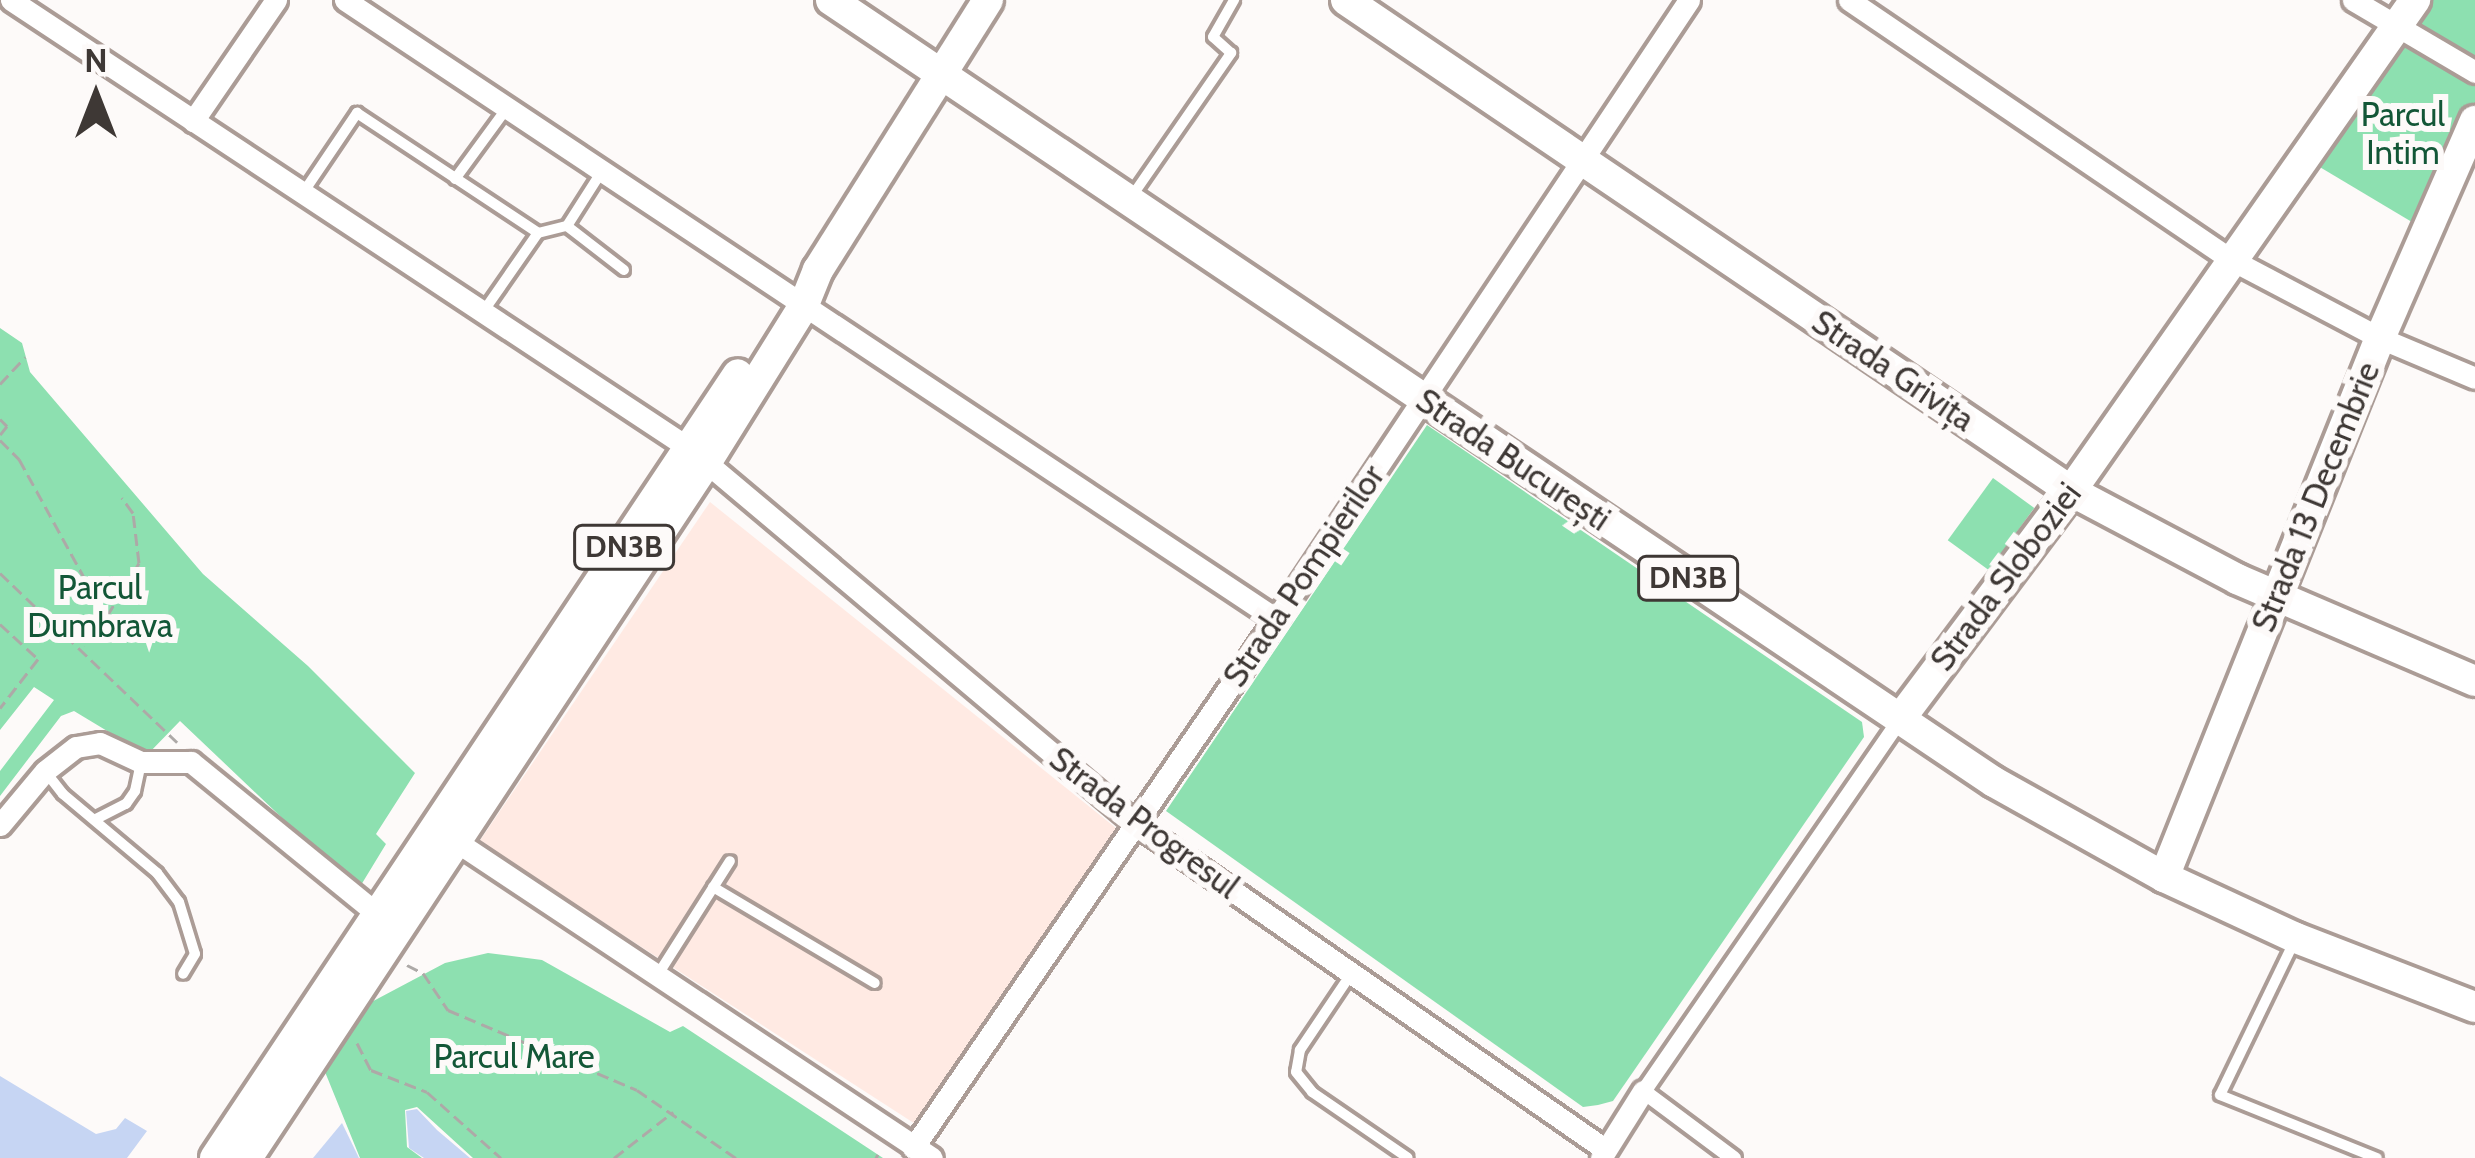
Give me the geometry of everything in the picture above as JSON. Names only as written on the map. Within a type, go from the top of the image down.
[{"type":"main road","name":"Strada București","points":[[831,0],[1994,782],[2164,877],[2296,938],[2475,1006]]},
{"type":"main road","name":"DN3B","points":[[247,1158],[343,1013],[448,836],[698,456],[988,0]]},
{"type":"main road","name":"Strada Grivița","points":[[1346,0],[2071,491],[2275,596],[2475,681]]},
{"type":"main road","name":"Strada Sloboziei","points":[[1900,719],[2071,491],[2415,0]]},
{"type":"main road","name":"Strada 13 Decembrie","points":[[2164,877],[2380,338],[2475,121]]},
{"type":"main road","name":"DN3B","points":[[215,1158],[387,932]]},
{"type":"street","points":[[193,121],[276,0]]},
{"type":"street","points":[[345,0],[1276,619]]},
{"type":"street","name":"Strada Pompierilor","points":[[922,1153],[1135,823],[1424,401],[1688,0]]},
{"type":"street","points":[[1849,0],[2233,260],[2380,338],[2475,378]]},
{"type":"street","points":[[2353,0],[2395,29],[2475,72]]},
{"type":"street","name":"Strada Progresul","points":[[23,3],[698,456],[1135,823],[1604,1154]]},
{"type":"street","name":"Strada Sloboziei","points":[[1604,1154],[1900,719]]},
{"type":"street","points":[[0,825],[45,771],[76,748],[100,743],[141,762],[190,763],[206,770],[387,932]]},
{"type":"street","points":[[448,836],[922,1153]]},
{"type":"street","points":[[1643,1091],[1732,1158]]},
{"type":"lane","points":[[1128,202],[1231,52],[1213,37],[1234,0]]},
{"type":"lane","points":[[455,179],[507,108]]},
{"type":"lane","points":[[303,193],[357,113],[538,233]]},
{"type":"lane","points":[[484,312],[538,233],[567,226],[602,171]]},
{"type":"lane","points":[[567,226],[624,270]]},
{"type":"lane","points":[[96,819],[126,804],[135,791],[141,762]]},
{"type":"lane","points":[[45,771],[63,794],[157,873],[179,902],[195,953],[183,974]]},
{"type":"lane","points":[[657,976],[730,861]]},
{"type":"lane","points":[[713,887],[875,983]]},
{"type":"lane","points":[[2296,938],[2220,1095],[2377,1158]]},
{"type":"lane","points":[[1351,974],[1300,1050],[1296,1072],[1312,1092],[1408,1158]]},
{"type":"path","points":[[0,384],[26,357]]},
{"type":"path","points":[[0,419],[7,426],[0,437],[19,459],[106,617]]},
{"type":"path","points":[[80,648],[140,563],[133,513],[122,498]]},
{"type":"path","points":[[0,573],[206,770]]},
{"type":"path","points":[[0,624],[38,658],[0,708]]},
{"type":"path","points":[[387,932],[448,1010],[514,1035],[673,1112],[736,1158]]},
{"type":"path","points":[[343,1013],[371,1070],[439,1100],[501,1158]]},
{"type":"path","points":[[614,1158],[673,1112]]},
{"type":"shaded area","points":[[710,502],[1116,828],[920,1127],[479,842]]},
{"type":"green space","name":"Parcul Intim","points":[[2420,0],[2475,0],[2475,72],[2400,27]]},
{"type":"green space","name":"Parcul Intim","points":[[2396,32],[2475,77],[2475,127],[2432,234],[2308,160]]},
{"type":"green space","name":"Parcul Dumbrava","points":[[0,328],[22,343],[30,372],[203,574],[308,666],[415,773],[376,834],[386,844],[358,890],[180,721],[147,755],[74,711],[61,716],[0,796],[0,771],[54,700],[34,687],[0,730]]},
{"type":"green space","points":[[1427,425],[1862,722],[1864,737],[1613,1101],[1598,1105],[1583,1107],[1166,811]]},
{"type":"green space","points":[[1993,478],[2034,508],[1989,570],[1948,540]]},
{"type":"green space","name":"Parcul Mare","points":[[488,953],[542,960],[670,1032],[683,1026],[883,1158],[473,1158],[417,1107],[405,1110],[407,1147],[422,1158],[360,1158],[323,1067],[362,1007],[445,963]]},
{"type":"water","points":[[0,1076],[96,1134],[116,1129],[125,1118],[147,1131],[127,1158],[0,1158]]},
{"type":"water","points":[[417,1109],[470,1158],[424,1158],[409,1148],[406,1111]]},
{"type":"water","points":[[342,1123],[359,1158],[313,1158]]}]
